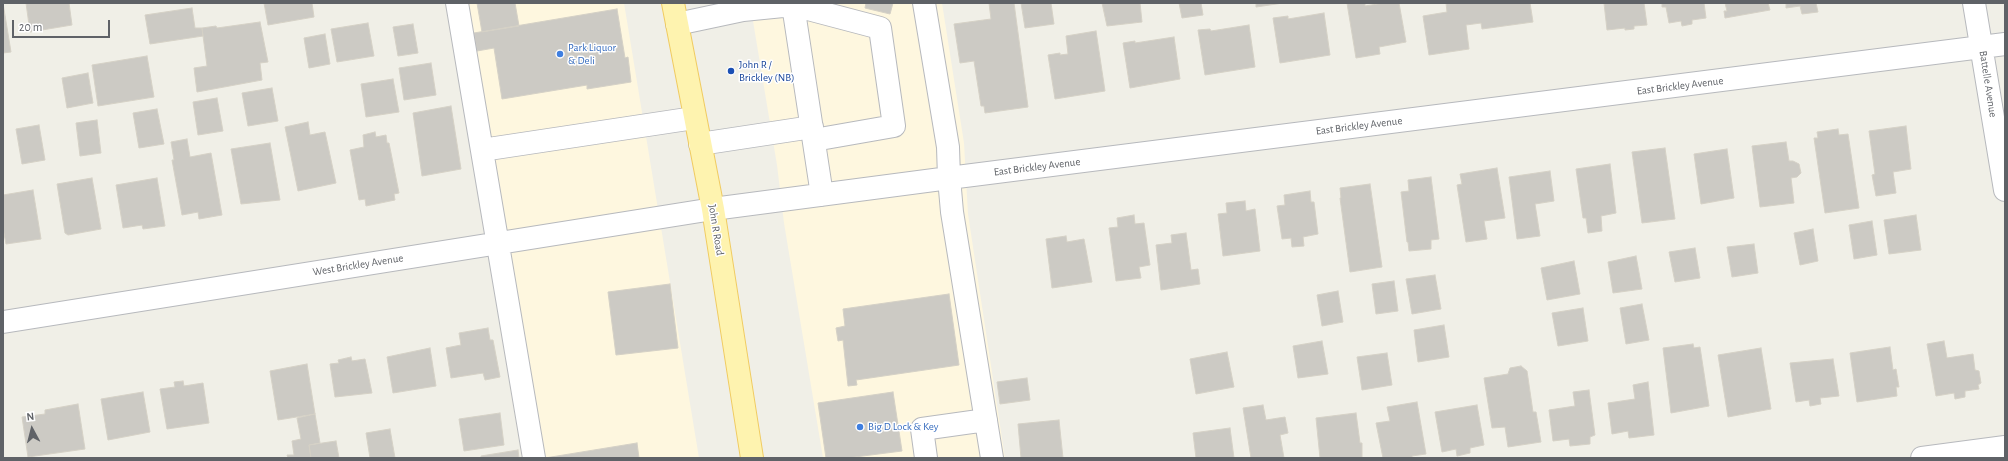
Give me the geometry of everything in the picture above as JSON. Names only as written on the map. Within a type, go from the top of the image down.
[{"type":"main road","name":"John R Road","points":[[673,3],[694,118],[713,210],[752,458]]},
{"type":"street","points":[[457,3],[499,242],[534,458]]},
{"type":"street","points":[[924,3],[948,147],[952,212],[992,458]]},
{"type":"street","name":"Battelle Avenue","points":[[1974,3],[2005,190]]},
{"type":"street","points":[[792,5],[822,195]]},
{"type":"street","points":[[677,24],[743,10],[792,5],[880,28],[894,126],[700,144]]},
{"type":"street","name":"East Brickley Avenue","points":[[713,210],[949,178],[2005,44]]},
{"type":"street","points":[[482,150],[694,118]]},
{"type":"street","name":"West Brickley Avenue","points":[[3,322],[499,242],[713,210]]},
{"type":"street","points":[[926,458],[922,429],[986,420]]},
{"type":"street","points":[[1922,458],[2005,448]]},
{"type":"shaded area","points":[[446,3],[624,3],[699,458],[522,458]]},
{"type":"shaded area","points":[[750,3],[942,3],[964,143],[968,214],[1005,458],[823,458],[784,223],[777,165]]},
{"type":"building","points":[[3,3],[11,52],[3,53]]},
{"type":"building","points":[[26,3],[69,3],[72,25],[30,32]]},
{"type":"building","points":[[264,3],[312,3],[314,17],[268,25]]},
{"type":"building","points":[[477,3],[515,3],[519,26],[482,32]]},
{"type":"building","points":[[866,3],[893,3],[890,14],[865,8]]},
{"type":"building","points":[[989,3],[1014,3],[1028,107],[985,113],[984,106],[981,106],[974,61],[960,63],[954,24],[991,19]]},
{"type":"building","points":[[1021,3],[1051,3],[1054,24],[1025,28]]},
{"type":"building","points":[[1102,3],[1140,3],[1142,22],[1107,26]]},
{"type":"building","points":[[1179,3],[1201,3],[1203,15],[1182,18]]},
{"type":"building","points":[[1256,3],[1283,3],[1256,7]]},
{"type":"building","points":[[1347,3],[1365,3],[1365,6],[1384,3],[1399,3],[1406,42],[1379,47],[1380,54],[1356,58]]},
{"type":"building","points":[[1446,3],[1530,3],[1533,22],[1482,29],[1481,23],[1466,25],[1469,49],[1429,55],[1423,16],[1447,12]]},
{"type":"building","points":[[1604,3],[1644,3],[1647,25],[1634,26],[1634,29],[1625,30],[1625,28],[1607,30]]},
{"type":"building","points":[[1662,3],[1704,3],[1706,18],[1692,20],[1692,24],[1682,26],[1681,21],[1669,23],[1666,7],[1662,7]]},
{"type":"building","points":[[1725,3],[1768,3],[1770,10],[1725,18],[1724,11],[1727,11]]},
{"type":"building","points":[[1786,3],[1816,3],[1818,12],[1802,14],[1800,6],[1786,8]]},
{"type":"building","points":[[192,8],[195,28],[202,28],[203,36],[150,44],[145,15]]},
{"type":"building","name":"Park Liquor & Deli","points":[[617,9],[625,58],[628,57],[631,82],[587,89],[587,85],[502,99],[494,48],[477,51],[474,33]]},
{"type":"building","points":[[1324,13],[1330,55],[1280,63],[1273,18],[1288,16],[1288,19]]},
{"type":"building","points":[[260,22],[268,62],[260,63],[262,80],[197,92],[194,68],[207,66],[202,28],[216,26],[217,28]]},
{"type":"building","points":[[368,23],[374,56],[337,62],[331,29]]},
{"type":"building","points":[[413,24],[418,53],[398,56],[393,27]]},
{"type":"building","points":[[1249,25],[1255,67],[1205,75],[1198,30],[1210,29],[1211,31]]},
{"type":"building","points":[[1096,31],[1105,91],[1055,99],[1048,55],[1060,53],[1060,55],[1068,54],[1066,36]]},
{"type":"building","points":[[325,34],[330,64],[309,68],[304,38]]},
{"type":"building","points":[[1174,37],[1180,79],[1130,88],[1123,43],[1135,41],[1135,43]]},
{"type":"building","points":[[147,56],[154,97],[98,106],[92,65]]},
{"type":"building","points":[[431,63],[436,95],[404,100],[399,68]]},
{"type":"building","points":[[88,73],[93,103],[67,108],[62,78]]},
{"type":"building","points":[[393,79],[399,112],[366,117],[361,84]]},
{"type":"building","points":[[272,88],[278,121],[248,126],[242,93]]},
{"type":"building","points":[[217,98],[223,131],[198,135],[193,102]]},
{"type":"building","points":[[451,106],[461,169],[422,176],[413,113]]},
{"type":"building","points":[[157,109],[164,144],[139,148],[133,113]]},
{"type":"building","points":[[97,120],[101,153],[80,156],[76,123]]},
{"type":"building","points":[[308,122],[310,135],[325,132],[336,183],[298,191],[285,127]]},
{"type":"building","points":[[39,125],[45,160],[22,164],[16,129]]},
{"type":"building","points":[[1906,126],[1911,169],[1893,172],[1896,193],[1876,196],[1872,175],[1875,174],[1869,131]]},
{"type":"building","points":[[1838,129],[1839,135],[1848,134],[1859,208],[1825,213],[1814,138],[1818,138],[1817,132]]},
{"type":"building","points":[[375,132],[376,137],[386,135],[399,193],[394,194],[395,200],[366,206],[365,199],[359,200],[350,150],[364,147],[363,135]]},
{"type":"building","points":[[187,139],[190,157],[211,153],[222,215],[199,219],[198,212],[182,215],[172,160],[174,160],[171,142]]},
{"type":"building","points":[[1786,142],[1789,161],[1799,164],[1801,173],[1797,177],[1791,178],[1794,203],[1760,207],[1752,146]]},
{"type":"building","points":[[270,143],[280,200],[241,204],[231,149]]},
{"type":"building","points":[[1665,148],[1675,219],[1642,223],[1632,152]]},
{"type":"building","points":[[1727,149],[1734,198],[1701,204],[1694,154]]},
{"type":"building","points":[[1610,164],[1616,213],[1601,216],[1602,231],[1588,233],[1586,218],[1583,218],[1576,169]]},
{"type":"building","points":[[1497,168],[1505,218],[1484,221],[1487,239],[1466,242],[1457,185],[1462,184],[1460,174]]},
{"type":"building","points":[[1550,171],[1554,201],[1535,204],[1540,236],[1517,239],[1509,177]]},
{"type":"building","points":[[1431,177],[1439,239],[1431,240],[1431,249],[1409,251],[1401,192],[1409,191],[1408,180]]},
{"type":"building","points":[[92,178],[101,229],[68,235],[65,233],[57,184]]},
{"type":"building","points":[[157,178],[165,226],[143,229],[142,225],[123,228],[116,185]]},
{"type":"building","points":[[1370,184],[1382,267],[1350,272],[1340,188]]},
{"type":"building","points":[[33,190],[41,239],[6,244],[3,228],[3,195]]},
{"type":"building","points":[[1310,191],[1311,202],[1314,202],[1318,234],[1303,237],[1304,246],[1292,247],[1291,238],[1282,239],[1277,206],[1285,205],[1284,195]]},
{"type":"building","points":[[1245,201],[1246,211],[1255,209],[1260,251],[1223,256],[1218,214],[1227,213],[1226,203]]},
{"type":"building","points":[[1134,215],[1135,224],[1144,223],[1150,265],[1139,267],[1141,278],[1116,281],[1109,228],[1118,227],[1117,218]]},
{"type":"building","points":[[1916,215],[1921,250],[1889,254],[1884,220]]},
{"type":"building","points":[[1872,221],[1877,255],[1854,259],[1849,225]]},
{"type":"building","points":[[1813,229],[1818,261],[1800,265],[1794,233]]},
{"type":"building","points":[[1186,233],[1191,270],[1198,269],[1200,284],[1161,290],[1156,245],[1172,243],[1171,235]]},
{"type":"building","points":[[1066,236],[1067,242],[1084,239],[1092,282],[1052,288],[1046,239]]},
{"type":"building","points":[[1754,244],[1758,273],[1732,277],[1727,247]]},
{"type":"building","points":[[1695,248],[1700,278],[1675,282],[1669,252]]},
{"type":"building","points":[[1636,256],[1642,289],[1613,293],[1608,262]]},
{"type":"building","points":[[1574,261],[1580,294],[1547,300],[1541,268]]},
{"type":"building","points":[[1435,275],[1441,309],[1412,314],[1406,279]]},
{"type":"building","points":[[1394,281],[1398,311],[1376,314],[1372,284]]},
{"type":"building","points":[[670,284],[678,348],[616,355],[608,292]]},
{"type":"building","points":[[1338,291],[1343,322],[1322,326],[1317,295]]},
{"type":"building","points":[[949,294],[959,365],[856,380],[857,385],[848,386],[843,340],[838,341],[836,328],[845,326],[843,309]]},
{"type":"building","points":[[1642,304],[1649,340],[1626,344],[1620,308]]},
{"type":"building","points":[[1583,308],[1588,341],[1558,346],[1552,313]]},
{"type":"building","points":[[1444,325],[1449,357],[1418,362],[1414,330]]},
{"type":"building","points":[[488,328],[490,340],[493,340],[500,377],[485,380],[483,373],[451,378],[446,348],[461,345],[459,333]]},
{"type":"building","points":[[1322,341],[1328,374],[1298,378],[1293,346]]},
{"type":"building","points":[[1944,341],[1947,358],[1973,354],[1975,370],[1979,371],[1981,383],[1978,385],[1979,389],[1965,391],[1965,397],[1955,399],[1954,393],[1936,396],[1927,344]]},
{"type":"building","points":[[1693,344],[1694,348],[1700,347],[1709,406],[1671,413],[1663,348]]},
{"type":"building","points":[[1890,347],[1893,370],[1896,369],[1899,387],[1896,387],[1897,396],[1857,402],[1850,353]]},
{"type":"building","points":[[430,348],[436,386],[393,393],[387,357]]},
{"type":"building","points":[[1761,348],[1771,409],[1728,417],[1718,355]]},
{"type":"building","points":[[1227,352],[1234,387],[1196,394],[1190,359]]},
{"type":"building","points":[[1387,353],[1392,385],[1362,390],[1357,357]]},
{"type":"building","points":[[351,357],[352,361],[365,359],[372,393],[335,397],[330,364],[339,363],[338,360]]},
{"type":"building","points":[[1833,359],[1839,396],[1820,398],[1821,404],[1810,406],[1809,400],[1796,402],[1790,363]]},
{"type":"building","points":[[307,364],[315,414],[278,420],[270,371]]},
{"type":"building","points":[[1521,366],[1527,371],[1533,412],[1536,412],[1541,442],[1508,447],[1505,427],[1492,428],[1484,378],[1508,374],[1510,368]]},
{"type":"building","points":[[1027,378],[1030,400],[1000,404],[997,382]]},
{"type":"building","points":[[183,381],[184,386],[203,383],[209,423],[167,429],[160,389],[175,387],[174,382]]},
{"type":"building","points":[[1648,382],[1654,435],[1629,438],[1628,431],[1612,434],[1608,403],[1635,399],[1633,385]]},
{"type":"building","points":[[1589,390],[1595,435],[1590,437],[1590,444],[1570,446],[1569,439],[1553,441],[1549,410],[1575,406],[1573,392]]},
{"type":"building","points":[[143,392],[150,432],[108,440],[101,399]]},
{"type":"building","name":"Big D Lock & Key","points":[[893,392],[902,451],[847,458],[826,458],[818,403]]},
{"type":"building","points":[[1417,402],[1426,454],[1412,456],[1412,458],[1383,458],[1376,423],[1390,421],[1387,407]]},
{"type":"building","points":[[78,404],[85,449],[28,457],[22,417],[45,414],[45,410]]},
{"type":"building","points":[[1263,405],[1266,420],[1285,417],[1288,433],[1280,435],[1284,458],[1251,458],[1243,408]]},
{"type":"building","points":[[1477,405],[1484,445],[1470,448],[1470,453],[1457,456],[1456,449],[1442,452],[1435,412]]},
{"type":"building","points":[[500,413],[504,445],[464,451],[459,419]]},
{"type":"building","points":[[1356,413],[1360,443],[1362,443],[1362,458],[1320,458],[1316,418]]},
{"type":"building","points":[[315,414],[320,443],[309,445],[311,458],[288,458],[287,455],[294,455],[292,441],[301,439],[297,418]]},
{"type":"building","points":[[1059,420],[1063,458],[1021,458],[1018,424]]},
{"type":"building","points":[[1230,428],[1234,458],[1196,458],[1193,433]]},
{"type":"building","points":[[390,429],[395,458],[370,458],[366,433]]},
{"type":"building","points":[[336,441],[339,458],[311,458],[309,445]]},
{"type":"building","points":[[637,443],[639,458],[545,458]]},
{"type":"building","points":[[518,450],[519,458],[481,458],[481,456]]},
{"type":"place","name":"Park Liquor & Deli","points":[[560,54]]},
{"type":"place","name":"John R / Brickley (NB)","points":[[731,71]]},
{"type":"place","name":"Big D Lock & Key","points":[[860,427]]}]
